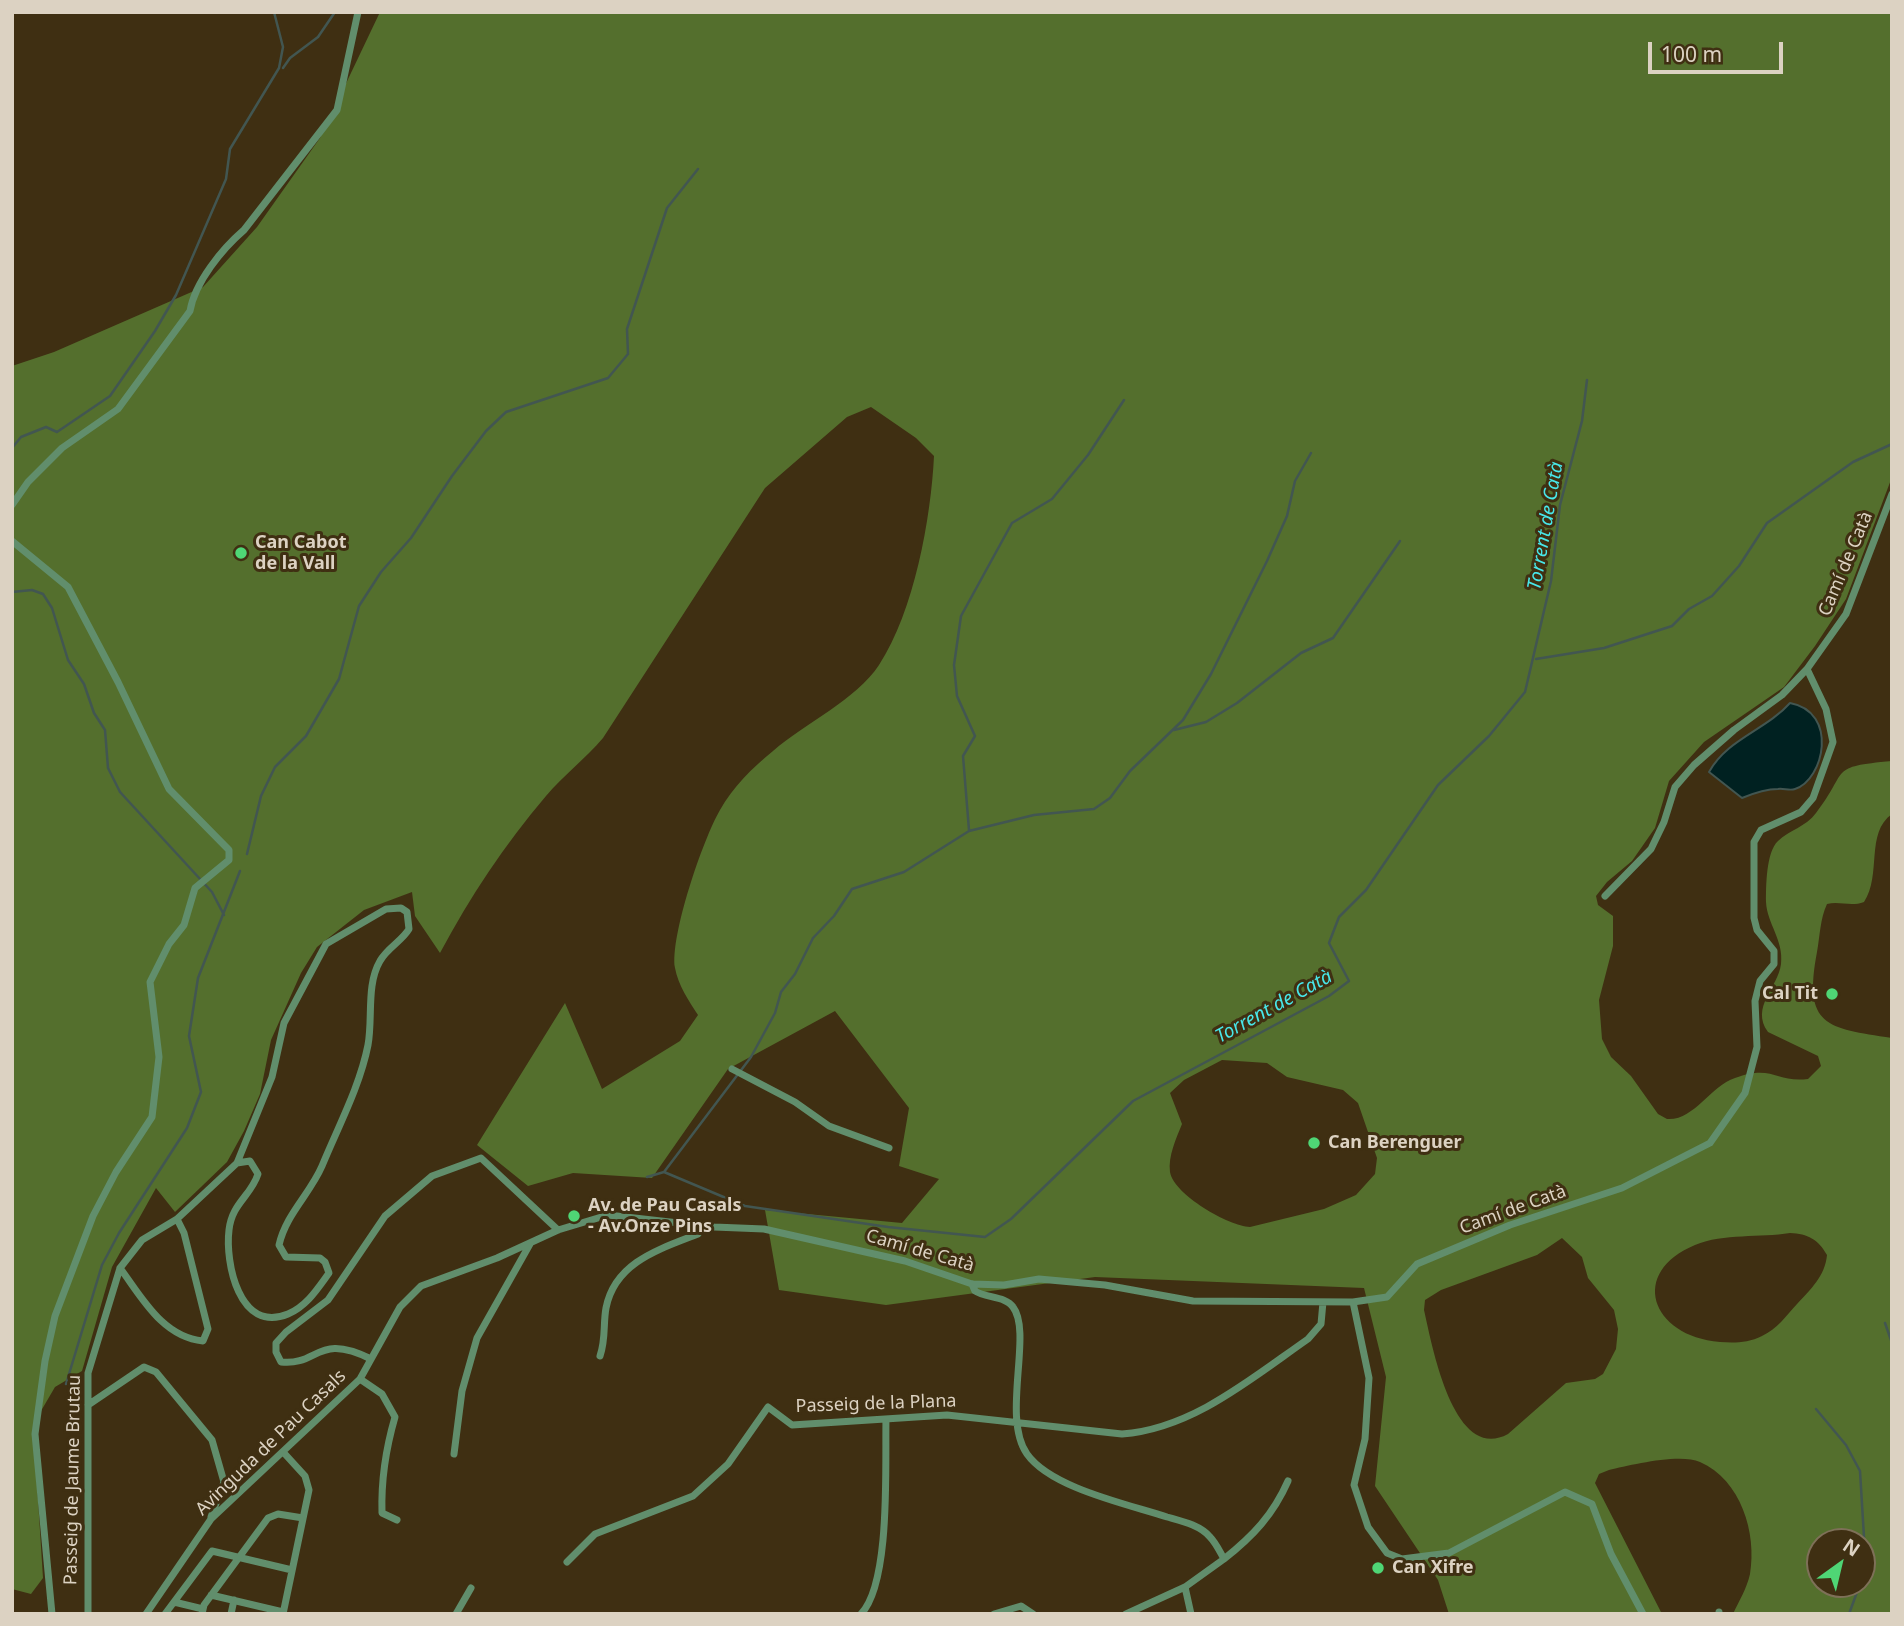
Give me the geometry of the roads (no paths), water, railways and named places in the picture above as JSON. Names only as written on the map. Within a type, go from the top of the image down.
[{"type":"street","points":[[12,505],[28,482],[62,448],[118,409],[190,311],[192,299],[226,246],[244,230],[337,110],[359,12]]},
{"type":"street","name":"Camí de Catà","points":[[608,1215],[704,1226],[764,1229],[818,1239],[905,1261],[972,1284],[1004,1285],[1039,1279],[1105,1284],[1193,1301],[1353,1302],[1387,1297],[1417,1264],[1510,1225],[1622,1188],[1710,1143],[1745,1093],[1757,1047],[1755,1001],[1760,982],[1774,964],[1774,951],[1757,930],[1755,918],[1754,842],[1761,830],[1801,812],[1813,798],[1833,743],[1826,709],[1807,669],[1846,614],[1892,494]]},
{"type":"street","points":[[12,541],[68,587],[118,682],[169,789],[229,850],[229,860],[195,888],[184,925],[169,944],[150,982],[159,1057],[152,1118],[116,1172],[93,1216],[59,1305],[45,1361],[35,1434],[52,1614]]},
{"type":"street","points":[[1605,896],[1651,849],[1664,822],[1675,787],[1694,765],[1734,730],[1782,695],[1807,669]]},
{"type":"street","points":[[177,1219],[184,1233],[208,1329],[202,1341],[186,1336],[149,1310],[120,1268],[142,1240],[177,1219],[237,1164],[272,1077],[284,1023],[320,952],[336,936],[366,919],[386,909],[401,908],[407,912],[409,929],[380,960],[374,975],[368,1045],[354,1089],[317,1177],[285,1224],[281,1235],[279,1245],[286,1257],[320,1258],[326,1262],[329,1272],[317,1291],[290,1314],[267,1316],[257,1312],[239,1295],[229,1271],[229,1229],[233,1213],[258,1174],[250,1161],[237,1164]]},
{"type":"street","points":[[732,1069],[795,1102],[829,1126],[889,1148]]},
{"type":"street","points":[[371,1359],[350,1349],[326,1347],[292,1363],[281,1362],[276,1352],[276,1343],[286,1332],[328,1300],[385,1216],[432,1176],[481,1158],[558,1230]]},
{"type":"street","name":"Avinguda de Pau Casals","points":[[146,1614],[211,1519],[360,1379],[400,1307],[421,1286],[558,1230],[608,1215]]},
{"type":"street","points":[[600,1356],[605,1339],[605,1312],[615,1283],[639,1258],[698,1234],[704,1226]]},
{"type":"street","points":[[454,1454],[462,1391],[477,1338],[530,1243]]},
{"type":"street","name":"Passeig de Jaume Brutau","points":[[88,1614],[88,1373],[120,1268]]},
{"type":"street","points":[[972,1284],[975,1291],[984,1297],[1003,1300],[1013,1305],[1016,1314],[1019,1344],[1016,1422],[1025,1452],[1041,1469],[1095,1494],[1190,1524],[1209,1536],[1224,1559]]},
{"type":"street","name":"Passeig de la Plana","points":[[567,1562],[595,1534],[693,1496],[728,1464],[768,1408],[792,1425],[947,1415],[1122,1434],[1139,1433],[1190,1416],[1308,1339],[1321,1324],[1323,1302]]},
{"type":"street","points":[[1353,1302],[1369,1378],[1365,1439],[1354,1485],[1368,1527],[1387,1553],[1402,1559],[1449,1553],[1565,1492],[1592,1504],[1611,1554],[1643,1614]]},
{"type":"street","points":[[88,1405],[144,1367],[156,1372],[212,1440],[225,1482],[211,1519]]},
{"type":"street","points":[[360,1379],[382,1394],[395,1417],[384,1470],[382,1513],[397,1520]]},
{"type":"street","points":[[861,1614],[875,1591],[883,1532],[886,1419]]},
{"type":"street","points":[[211,1595],[234,1600],[256,1610],[283,1613],[309,1490],[305,1476],[284,1453]]},
{"type":"street","points":[[1126,1614],[1185,1587],[1224,1559],[1258,1531],[1279,1501],[1288,1481]]},
{"type":"street","points":[[174,1602],[203,1611],[211,1595],[268,1518],[278,1514],[303,1518]]},
{"type":"street","points":[[165,1614],[212,1551],[292,1570]]},
{"type":"street","points":[[1185,1587],[1191,1614]]},
{"type":"street","points":[[456,1614],[471,1588]]},
{"type":"street","points":[[231,1614],[234,1600]]},
{"type":"street","points":[[994,1614],[1021,1606],[1033,1614]]},
{"type":"water","points":[[1790,703],[1805,709],[1816,719],[1821,732],[1822,746],[1813,773],[1805,783],[1795,789],[1769,790],[1742,798],[1709,772],[1726,751],[1770,721]]},
{"type":"waterway","points":[[12,448],[21,437],[46,427],[57,432],[110,396],[155,331],[176,295],[226,179],[230,149],[279,68],[283,47],[274,12]]},
{"type":"waterway","points":[[283,68],[290,58],[318,37],[335,12]]},
{"type":"waterway","points":[[247,854],[261,796],[275,767],[306,736],[339,679],[359,606],[381,572],[411,538],[486,431],[506,412],[608,378],[628,354],[627,329],[667,208],[698,169]]},
{"type":"waterway","name":"Torrent de Catà","points":[[647,1177],[664,1172],[745,1206],[888,1227],[985,1237],[1011,1219],[1133,1101],[1329,996],[1349,981],[1329,943],[1339,917],[1366,890],[1438,785],[1489,736],[1525,692],[1551,581],[1560,505],[1582,421],[1587,380]]},
{"type":"waterway","points":[[969,830],[963,756],[975,736],[957,696],[954,665],[961,616],[1012,523],[1052,499],[1088,455],[1124,400]]},
{"type":"waterway","points":[[1536,659],[1604,648],[1672,626],[1689,609],[1712,596],[1739,566],[1767,523],[1853,462],[1892,444]]},
{"type":"waterway","points":[[664,1172],[751,1057],[775,1013],[781,992],[795,974],[813,938],[834,916],[852,889],[904,872],[969,831],[1034,815],[1094,809],[1110,798],[1130,771],[1183,720],[1211,674],[1267,561],[1287,516],[1295,481],[1311,453]]},
{"type":"waterway","points":[[1174,730],[1206,722],[1237,703],[1301,653],[1333,638],[1400,541]]},
{"type":"waterway","points":[[12,592],[32,590],[43,594],[52,608],[68,660],[84,684],[94,713],[105,730],[108,768],[120,792],[212,892],[224,915]]},
{"type":"waterway","points":[[66,1384],[102,1265],[119,1233],[187,1128],[201,1092],[189,1036],[198,978],[240,871]]},
{"type":"waterway","points":[[1885,1323],[1892,1343]]},
{"type":"waterway","points":[[1816,1409],[1846,1445],[1860,1471],[1863,1528]]},
{"type":"waterway","points":[[1849,1614],[1855,1598]]},
{"type":"place","name":"Can Cabot de la Vall","points":[[241,553]]},
{"type":"place","name":"Cal Tit","points":[[1832,994]]},
{"type":"place","name":"Can Berenguer","points":[[1314,1143]]},
{"type":"place","name":"Av. de Pau Casals - Av.Onze Pins","points":[[574,1216]]},
{"type":"place","name":"Can Xifre","points":[[1378,1568]]}]
